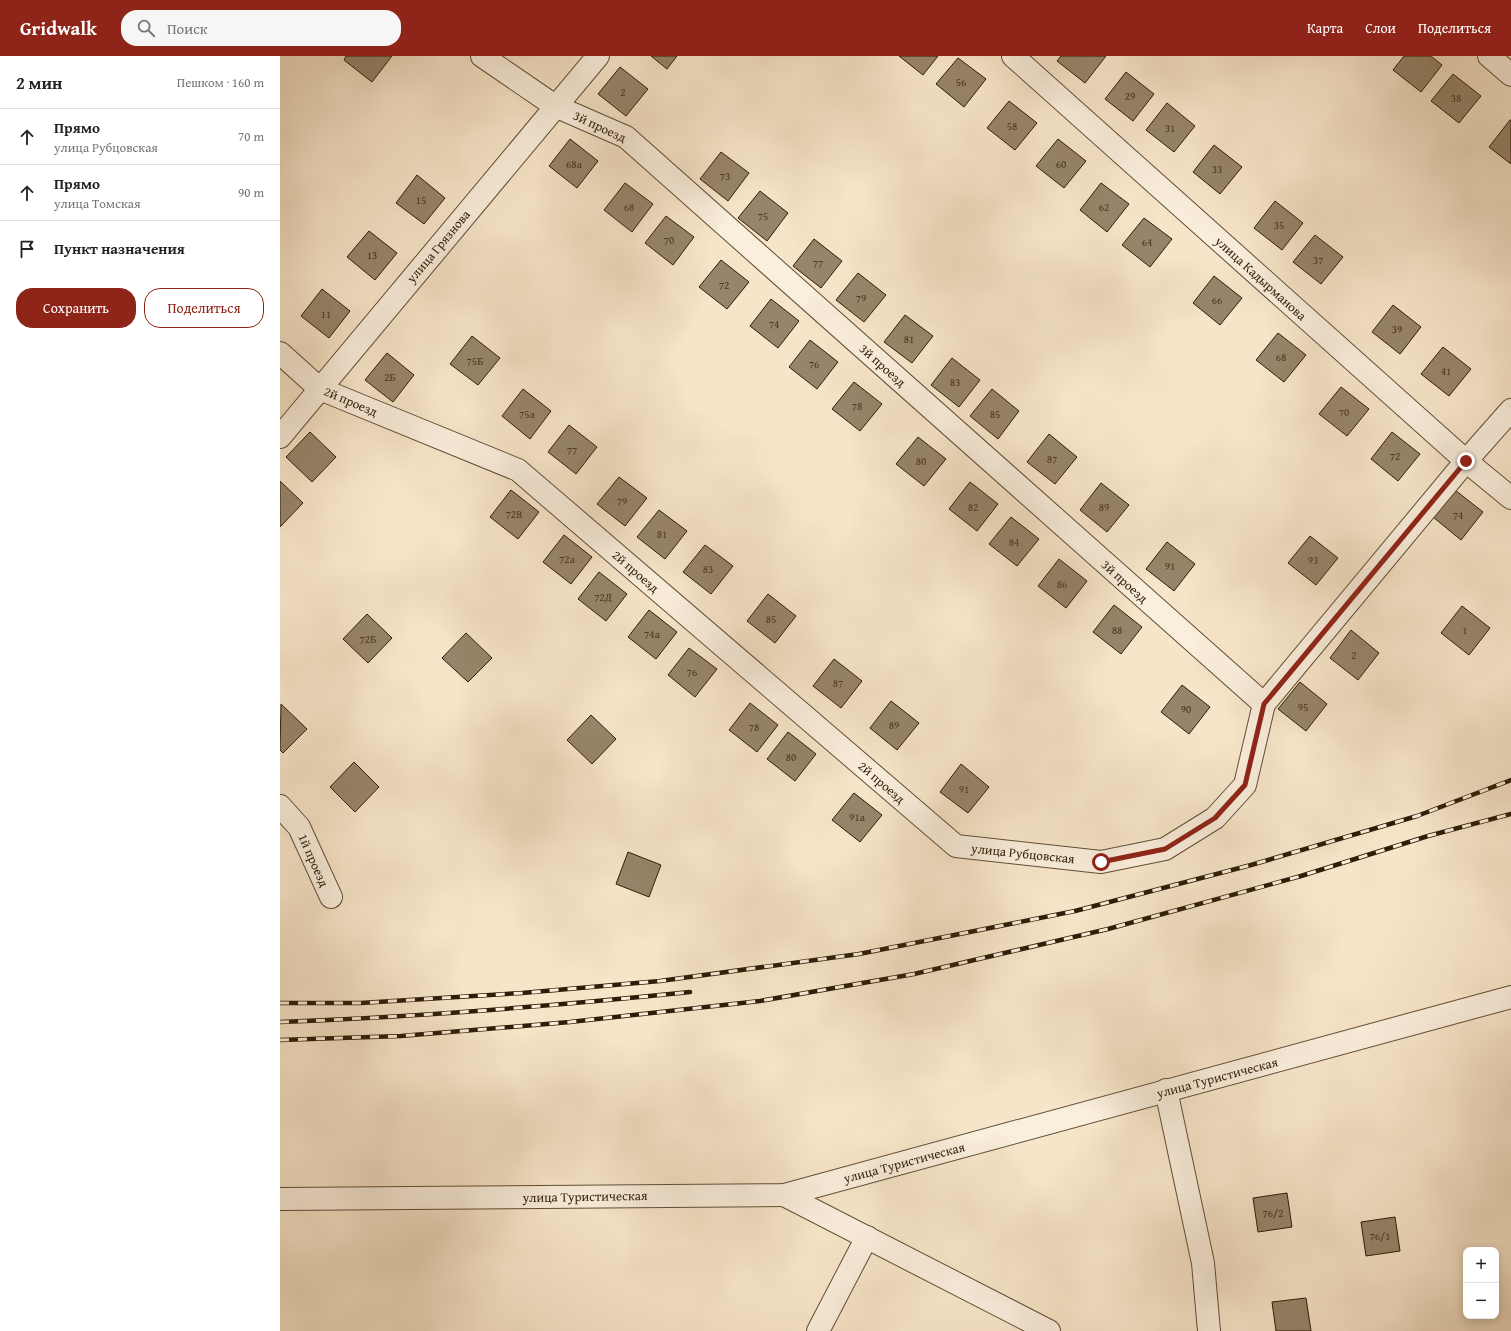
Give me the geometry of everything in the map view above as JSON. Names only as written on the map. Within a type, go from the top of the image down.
[{"type":"street","name":"3й проезд","points":[[482,56],[555,106],[626,137],[1264,704]]},
{"type":"street","name":"улица Грязнова","points":[[280,437],[598,56]]},
{"type":"street","name":"улица Кадырманова","points":[[1013,56],[1466,461],[1511,498]]},
{"type":"street","points":[[1489,56],[1511,76]]},
{"type":"street","name":"2й проезд","points":[[280,353],[320,389],[518,470],[956,846]]},
{"type":"street","points":[[1264,704],[1466,461],[1511,410]]},
{"type":"street","name":"улица Рубцовская","points":[[956,846],[1101,862],[1165,849],[1215,818],[1245,785],[1264,704]]},
{"type":"street","name":"1й проезд","points":[[280,806],[299,827],[331,897]]},
{"type":"street","name":"улица Туристическая","points":[[280,1199],[784,1194],[1511,996]]},
{"type":"street","points":[[1166,1090],[1203,1262],[1209,1331]]},
{"type":"street","points":[[784,1194],[1049,1331]]},
{"type":"street","points":[[818,1331],[867,1237]]},
{"type":"building","points":[[346,56],[392,56],[372,82],[344,60]]},
{"type":"building","points":[[651,56],[677,56],[667,69]]},
{"type":"building","points":[[899,56],[938,56],[923,75]]},
{"type":"building","points":[[1061,56],[1106,56],[1085,83],[1057,61]]},
{"type":"building","points":[[1404,56],[1431,56],[1442,65],[1421,92],[1393,70]]},
{"type":"building","points":[[958,58],[986,79],[964,107],[936,84]]},
{"type":"building","points":[[620,67],[648,89],[626,116],[598,94]]},
{"type":"building","points":[[1126,72],[1154,94],[1133,121],[1105,99]]},
{"type":"building","points":[[1453,74],[1481,96],[1459,123],[1431,101]]},
{"type":"building","points":[[1009,101],[1037,123],[1015,150],[987,128]]},
{"type":"building","points":[[1167,103],[1195,126],[1174,152],[1146,130]]},
{"type":"building","points":[[1511,120],[1511,164],[1489,147]]},
{"type":"building","points":[[570,139],[598,161],[577,188],[549,166]]},
{"type":"building","points":[[1058,139],[1086,161],[1064,188],[1036,166]]},
{"type":"building","points":[[1214,145],[1242,167],[1220,194],[1193,172]]},
{"type":"building","points":[[721,152],[749,173],[728,201],[700,179]]},
{"type":"building","points":[[417,175],[445,198],[424,224],[396,203]]},
{"type":"building","points":[[625,183],[653,204],[632,232],[604,210]]},
{"type":"building","points":[[1101,183],[1129,204],[1107,232],[1080,210]]},
{"type":"building","points":[[760,191],[788,213],[767,241],[738,218]]},
{"type":"building","points":[[1275,201],[1303,223],[1282,250],[1254,228]]},
{"type":"building","points":[[666,216],[694,237],[673,265],[645,243]]},
{"type":"building","points":[[1144,218],[1172,239],[1150,267],[1122,245]]},
{"type":"building","points":[[369,231],[397,253],[375,280],[347,257]]},
{"type":"building","points":[[1315,235],[1343,257],[1321,284],[1293,262]]},
{"type":"building","points":[[814,239],[842,261],[821,288],[793,266]]},
{"type":"building","points":[[721,260],[749,282],[727,309],[699,287]]},
{"type":"building","points":[[858,273],[886,295],[864,322],[836,300]]},
{"type":"building","points":[[1214,276],[1242,298],[1220,325],[1193,303]]},
{"type":"building","points":[[322,289],[350,311],[329,338],[301,316]]},
{"type":"building","points":[[771,299],[799,321],[778,348],[750,326]]},
{"type":"building","points":[[1393,305],[1421,327],[1400,354],[1372,332]]},
{"type":"building","points":[[905,315],[933,336],[912,363],[884,342]]},
{"type":"building","points":[[1278,333],[1306,355],[1284,382],[1256,360]]},
{"type":"building","points":[[472,336],[500,358],[478,385],[450,364]]},
{"type":"building","points":[[810,340],[838,362],[817,389],[789,367]]},
{"type":"building","points":[[1443,347],[1471,369],[1449,396],[1421,374]]},
{"type":"building","points":[[387,353],[414,375],[393,402],[365,380]]},
{"type":"building","points":[[952,358],[980,380],[959,407],[931,385]]},
{"type":"building","points":[[854,382],[882,404],[860,431],[832,409]]},
{"type":"building","points":[[1341,387],[1369,409],[1347,436],[1319,414]]},
{"type":"building","points":[[523,389],[551,411],[530,439],[502,416]]},
{"type":"building","points":[[992,389],[1019,411],[998,439],[970,416]]},
{"type":"building","points":[[569,425],[597,447],[576,474],[548,452]]},
{"type":"building","points":[[310,432],[336,457],[312,482],[286,457]]},
{"type":"building","points":[[1392,432],[1420,454],[1398,481],[1371,459]]},
{"type":"building","points":[[1049,434],[1077,457],[1055,484],[1027,462]]},
{"type":"building","points":[[918,437],[946,459],[924,486],[896,464]]},
{"type":"building","points":[[619,477],[647,498],[625,526],[597,504]]},
{"type":"building","points":[[280,481],[303,503],[280,527]]},
{"type":"building","points":[[970,482],[998,504],[977,531],[949,509]]},
{"type":"building","points":[[1101,483],[1129,505],[1107,532],[1080,510]]},
{"type":"building","points":[[511,490],[539,512],[518,539],[490,517]]},
{"type":"building","points":[[1455,490],[1483,512],[1461,540],[1433,517]]},
{"type":"building","points":[[659,510],[687,531],[665,559],[637,537]]},
{"type":"building","points":[[1011,517],[1039,539],[1017,566],[989,544]]},
{"type":"building","points":[[564,535],[592,557],[571,584],[543,562]]},
{"type":"building","points":[[1310,536],[1338,558],[1316,585],[1288,563]]},
{"type":"building","points":[[1167,542],[1195,564],[1174,591],[1146,569]]},
{"type":"building","points":[[705,545],[733,566],[711,594],[683,572]]},
{"type":"building","points":[[1059,559],[1087,581],[1066,608],[1038,586]]},
{"type":"building","points":[[599,572],[627,594],[606,621],[578,599]]},
{"type":"building","points":[[768,594],[796,616],[775,643],[747,621]]},
{"type":"building","points":[[1114,605],[1142,627],[1121,654],[1093,632]]},
{"type":"building","points":[[1462,606],[1490,628],[1469,655],[1441,633]]},
{"type":"building","points":[[649,610],[677,632],[656,659],[628,637]]},
{"type":"building","points":[[367,614],[392,638],[368,663],[343,639]]},
{"type":"building","points":[[1351,630],[1379,653],[1358,680],[1330,658]]},
{"type":"building","points":[[466,633],[492,658],[468,682],[442,658]]},
{"type":"building","points":[[689,648],[717,669],[695,697],[668,675]]},
{"type":"building","points":[[834,659],[862,681],[841,708],[813,686]]},
{"type":"building","points":[[1300,682],[1327,704],[1306,731],[1278,709]]},
{"type":"building","points":[[1182,685],[1210,707],[1189,734],[1161,712]]},
{"type":"building","points":[[891,701],[919,723],[897,750],[870,728]]},
{"type":"building","points":[[750,703],[778,725],[757,752],[729,730]]},
{"type":"building","points":[[281,704],[307,729],[283,753],[280,750]]},
{"type":"building","points":[[591,715],[616,739],[592,764],[567,740]]},
{"type":"building","points":[[788,732],[816,754],[795,781],[767,759]]},
{"type":"building","points":[[354,762],[379,787],[355,812],[330,787]]},
{"type":"building","points":[[961,764],[989,787],[968,813],[940,792]]},
{"type":"building","points":[[854,793],[882,815],[860,842],[832,820]]},
{"type":"building","points":[[628,852],[661,865],[649,897],[616,884]]},
{"type":"building","points":[[1287,1193],[1292,1227],[1258,1232],[1253,1198]]},
{"type":"building","points":[[1395,1217],[1400,1251],[1366,1256],[1361,1222]]},
{"type":"building","points":[[1306,1298],[1311,1331],[1276,1331],[1272,1302]]},
{"type":"railway","points":[[280,1003],[361,1003],[522,993],[660,981],[859,954],[1075,911],[1251,865],[1417,816],[1511,780]]},
{"type":"railway","points":[[280,1040],[401,1036],[570,1022],[760,1001],[914,974],[1108,929],[1301,876],[1428,836],[1511,814]]},
{"type":"railway","points":[[280,1022],[485,1010],[690,992]]},
{"type":"route","points":[[1101,862],[1165,849],[1215,818],[1245,785],[1264,704],[1466,461]]}]
